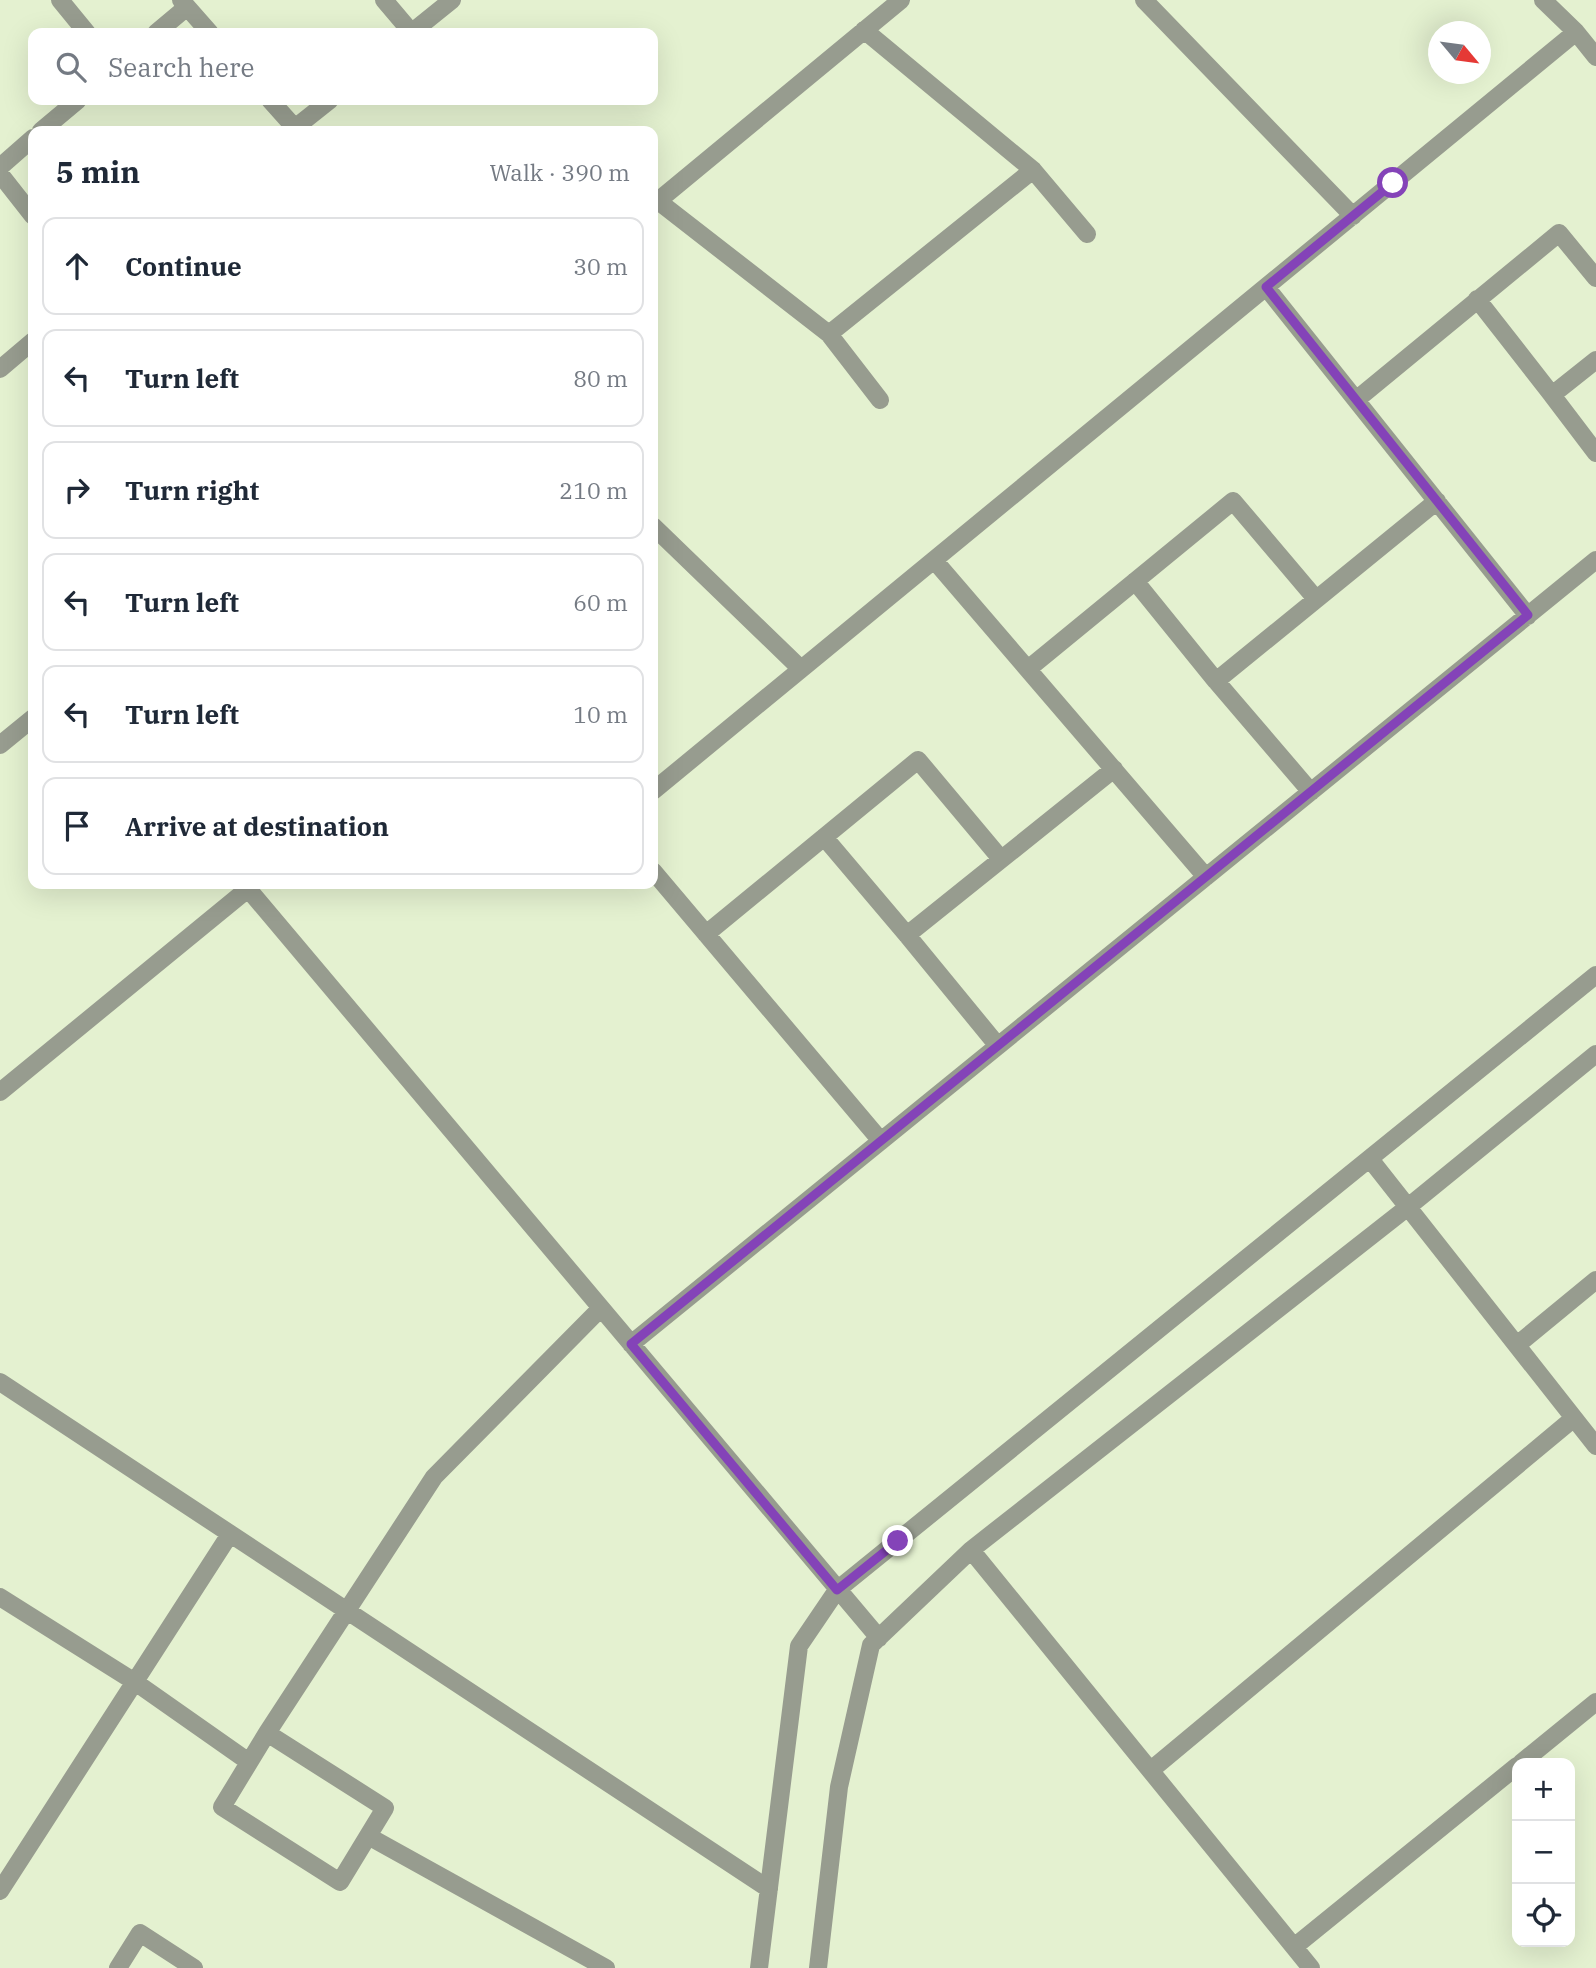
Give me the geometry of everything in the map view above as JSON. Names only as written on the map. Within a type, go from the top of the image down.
[{"type":"street","points":[[60,0],[83,28]]},
{"type":"street","points":[[384,0],[408,28]]},
{"type":"street","points":[[418,28],[452,0]]},
{"type":"street","points":[[658,201],[901,0]]},
{"type":"street","points":[[1144,0],[1353,216]]},
{"type":"street","points":[[1543,0],[1576,32],[1596,57]]},
{"type":"street","points":[[161,28],[184,4],[206,28]]},
{"type":"street","points":[[864,30],[1033,170],[1087,234]]},
{"type":"street","points":[[658,787],[1576,32]]},
{"type":"street","points":[[47,126],[72,105]]},
{"type":"street","points":[[274,105],[290,126]]},
{"type":"street","points":[[298,126],[324,105]]},
{"type":"street","points":[[0,167],[28,142]]},
{"type":"street","points":[[829,334],[1033,170]]},
{"type":"street","points":[[0,174],[28,210]]},
{"type":"street","points":[[658,205],[829,334],[880,400]]},
{"type":"street","points":[[1356,400],[1559,233],[1596,278]]},
{"type":"street","points":[[1266,287],[1528,615]]},
{"type":"street","points":[[1478,299],[1596,453]]},
{"type":"street","points":[[0,369],[28,350]]},
{"type":"street","points":[[1552,395],[1596,359]]},
{"type":"street","points":[[1028,669],[1233,500],[1316,599]]},
{"type":"street","points":[[1216,681],[1437,501]]},
{"type":"street","points":[[658,531],[801,670]]},
{"type":"street","points":[[934,560],[1206,877]]},
{"type":"street","points":[[631,1344],[1596,560]]},
{"type":"street","points":[[1135,581],[1311,792]]},
{"type":"street","points":[[0,745],[28,722]]},
{"type":"street","points":[[706,934],[918,760],[1001,859]]},
{"type":"street","points":[[907,935],[1114,769]]},
{"type":"street","points":[[824,837],[998,1046]]},
{"type":"street","points":[[658,878],[881,1141]]},
{"type":"street","points":[[0,1092],[243,889]]},
{"type":"street","points":[[250,889],[879,1638]]},
{"type":"street","points":[[759,1968],[799,1646],[837,1590],[1596,975]]},
{"type":"street","points":[[818,1968],[839,1787],[872,1645],[971,1550],[1408,1207],[1596,1054]]},
{"type":"street","points":[[1370,1159],[1596,1446]]},
{"type":"street","points":[[1517,1345],[1596,1280]]},
{"type":"street","points":[[267,1733],[385,1808],[340,1882],[222,1807],[267,1733],[434,1477],[601,1308]]},
{"type":"street","points":[[0,1382],[769,1889]]},
{"type":"street","points":[[1150,1770],[1574,1418]]},
{"type":"street","points":[[0,1891],[230,1534]]},
{"type":"street","points":[[971,1550],[1311,1968]]},
{"type":"street","points":[[0,1597],[135,1682],[249,1762]]},
{"type":"street","points":[[1528,1758],[1596,1702]]},
{"type":"street","points":[[1294,1947],[1512,1771]]},
{"type":"street","points":[[368,1836],[606,1968]]},
{"type":"street","points":[[118,1968],[140,1933],[194,1968]]},
{"type":"route","points":[[898,1541],[837,1590],[631,1344],[1528,615],[1266,287],[1393,183]]}]
